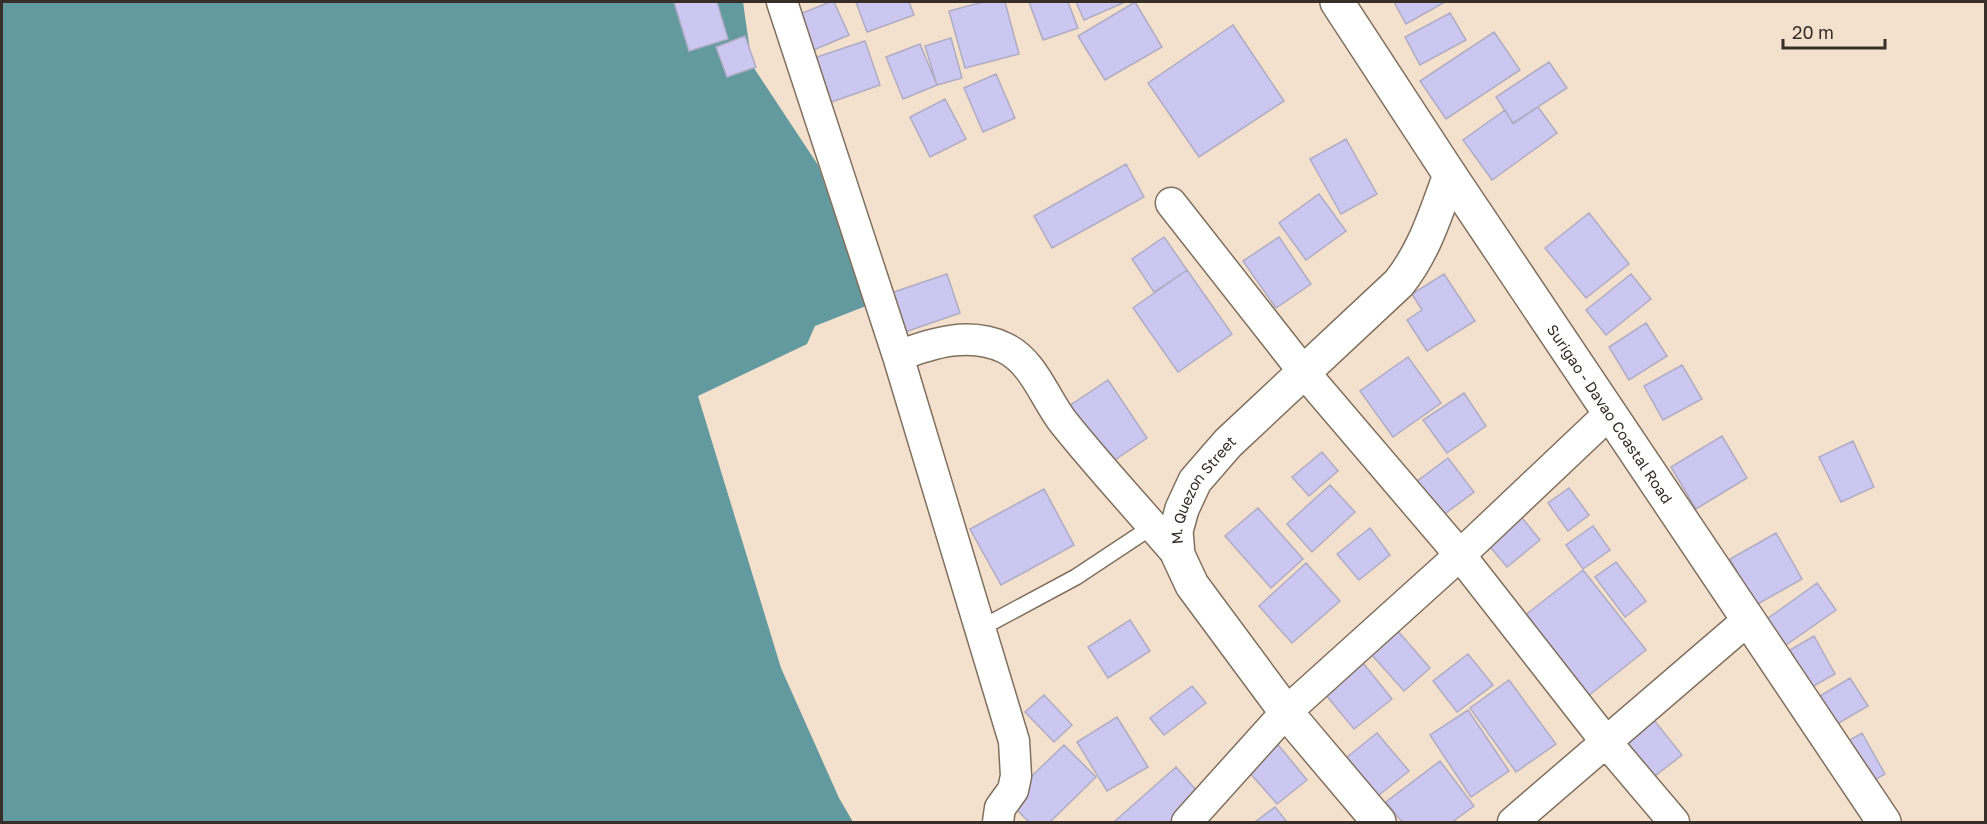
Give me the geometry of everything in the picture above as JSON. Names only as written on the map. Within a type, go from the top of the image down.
[{"type":"main road","name":"Surigao - Davao Coastal Road","points":[[1337,2],[1450,176],[1884,822]]},
{"type":"main road","name":"M. Quezon Street","points":[[1379,822],[1286,712],[1192,585],[1178,555],[1176,531],[1182,509],[1195,481],[1228,443],[1399,283],[1415,263],[1450,176]]},
{"type":"street","points":[[782,2],[898,356],[1014,741],[1017,760],[1013,790],[1000,808],[998,822]]},
{"type":"street","points":[[1171,203],[1304,371],[1460,555],[1607,742],[1674,822]]},
{"type":"street","points":[[898,356],[940,341],[978,341],[1006,349],[1019,357],[1044,390],[1062,420],[1178,555]]},
{"type":"street","points":[[1187,822],[1286,712],[1460,555],[1610,413]]},
{"type":"street","points":[[1513,822],[1749,619]]},
{"type":"lane","points":[[981,628],[1076,577],[1153,526]]},
{"type":"water","points":[[2,2],[743,2],[752,65],[818,165],[866,306],[815,326],[807,344],[698,396],[781,668],[839,798],[853,822],[2,822]]},
{"type":"building","points":[[674,2],[717,2],[728,39],[689,51]]},
{"type":"building","points":[[834,2],[849,35],[804,54],[790,18]]},
{"type":"building","points":[[856,2],[909,2],[914,15],[867,32]]},
{"type":"building","points":[[983,2],[1005,2],[1019,54],[965,68],[949,11]]},
{"type":"building","points":[[1029,2],[1068,2],[1078,28],[1043,40]]},
{"type":"building","points":[[1076,2],[1122,2],[1123,3],[1084,20]]},
{"type":"building","points":[[1135,2],[1162,47],[1105,80],[1078,36]]},
{"type":"building","points":[[1394,2],[1445,2],[1406,24]]},
{"type":"building","points":[[1450,13],[1466,40],[1420,65],[1405,37]]},
{"type":"building","points":[[1233,25],[1284,101],[1199,157],[1148,83]]},
{"type":"building","points":[[1494,32],[1520,70],[1446,119],[1420,81]]},
{"type":"building","points":[[745,36],[756,67],[727,77],[716,47]]},
{"type":"building","points":[[951,38],[962,78],[937,85],[925,46]]},
{"type":"building","points":[[865,41],[880,85],[823,105],[808,60]]},
{"type":"building","points":[[920,44],[937,85],[903,99],[886,57]]},
{"type":"building","points":[[1549,62],[1567,88],[1513,123],[1496,97]]},
{"type":"building","points":[[996,74],[1015,118],[983,132],[964,88]]},
{"type":"building","points":[[945,99],[966,139],[930,157],[910,117]]},
{"type":"building","points":[[1538,107],[1557,133],[1492,180],[1463,140],[1505,110],[1513,124]]},
{"type":"building","points":[[1346,139],[1377,194],[1341,214],[1310,159]]},
{"type":"building","points":[[1126,164],[1144,197],[1052,248],[1034,216]]},
{"type":"building","points":[[1319,194],[1346,231],[1306,260],[1279,223]]},
{"type":"building","points":[[1589,213],[1629,264],[1586,298],[1545,248]]},
{"type":"building","points":[[1164,237],[1187,270],[1154,292],[1132,259]]},
{"type":"building","points":[[1279,237],[1311,284],[1276,308],[1243,261]]},
{"type":"building","points":[[1187,270],[1232,334],[1178,372],[1133,308]]},
{"type":"building","points":[[947,274],[960,313],[905,332],[891,293]]},
{"type":"building","points":[[1444,274],[1475,321],[1427,351],[1407,320],[1422,310],[1412,294]]},
{"type":"building","points":[[1631,274],[1651,299],[1606,335],[1586,310]]},
{"type":"building","points":[[1646,323],[1667,356],[1629,380],[1609,347]]},
{"type":"building","points":[[1408,357],[1441,403],[1393,437],[1360,391]]},
{"type":"building","points":[[1682,365],[1702,399],[1663,420],[1644,386]]},
{"type":"building","points":[[1108,380],[1147,438],[1106,466],[1066,408]]},
{"type":"building","points":[[1464,393],[1486,426],[1447,453],[1423,420]]},
{"type":"building","points":[[1722,436],[1747,478],[1696,509],[1671,467]]},
{"type":"building","points":[[1853,441],[1874,487],[1841,502],[1819,457]]},
{"type":"building","points":[[1322,452],[1338,471],[1309,496],[1292,477]]},
{"type":"building","points":[[1448,458],[1474,492],[1434,522],[1408,488]]},
{"type":"building","points":[[1330,485],[1355,512],[1312,552],[1287,524]]},
{"type":"building","points":[[1569,488],[1589,515],[1568,531],[1548,503]]},
{"type":"building","points":[[1044,489],[1074,545],[1001,585],[970,529]]},
{"type":"building","points":[[1258,508],[1303,559],[1271,588],[1225,536]]},
{"type":"building","points":[[1514,508],[1540,540],[1507,567],[1481,536]]},
{"type":"building","points":[[1593,526],[1610,550],[1583,569],[1566,545]]},
{"type":"building","points":[[1370,528],[1390,555],[1359,580],[1337,554]]},
{"type":"building","points":[[1776,533],[1802,579],[1756,605],[1730,559]]},
{"type":"building","points":[[1616,562],[1646,601],[1625,617],[1595,577]]},
{"type":"building","points":[[1306,563],[1340,601],[1292,643],[1259,606]]},
{"type":"building","points":[[1583,570],[1646,650],[1583,700],[1519,620]]},
{"type":"building","points":[[1817,583],[1836,610],[1786,645],[1767,619]]},
{"type":"building","points":[[1130,620],[1150,651],[1108,678],[1088,647]]},
{"type":"building","points":[[1390,622],[1430,668],[1404,691],[1363,645]]},
{"type":"building","points":[[1814,636],[1835,674],[1812,687],[1790,650]]},
{"type":"building","points":[[1468,654],[1493,685],[1457,712],[1433,681]]},
{"type":"building","points":[[1359,658],[1392,699],[1354,729],[1321,689]]},
{"type":"building","points":[[1850,678],[1868,706],[1837,724],[1820,696]]},
{"type":"building","points":[[1509,680],[1556,744],[1516,772],[1470,708]]},
{"type":"building","points":[[1192,686],[1206,703],[1164,735],[1150,718]]},
{"type":"building","points":[[1044,695],[1072,725],[1054,742],[1025,712]]},
{"type":"building","points":[[1468,710],[1509,771],[1471,797],[1430,735]]},
{"type":"building","points":[[1649,714],[1682,755],[1651,779],[1618,738]]},
{"type":"building","points":[[1117,717],[1148,767],[1107,791],[1077,742]]},
{"type":"building","points":[[1377,733],[1409,771],[1374,799],[1342,761]]},
{"type":"building","points":[[1862,733],[1885,774],[1866,785],[1843,744]]},
{"type":"building","points":[[1275,741],[1307,780],[1277,804],[1244,766]]},
{"type":"building","points":[[1064,745],[1096,777],[1050,822],[1029,822],[1007,800]]},
{"type":"building","points":[[1440,761],[1474,806],[1452,822],[1402,822],[1386,802]]},
{"type":"building","points":[[1176,767],[1203,798],[1175,822],[1114,822]]},
{"type":"building","points":[[1275,807],[1287,822],[1255,822]]}]
